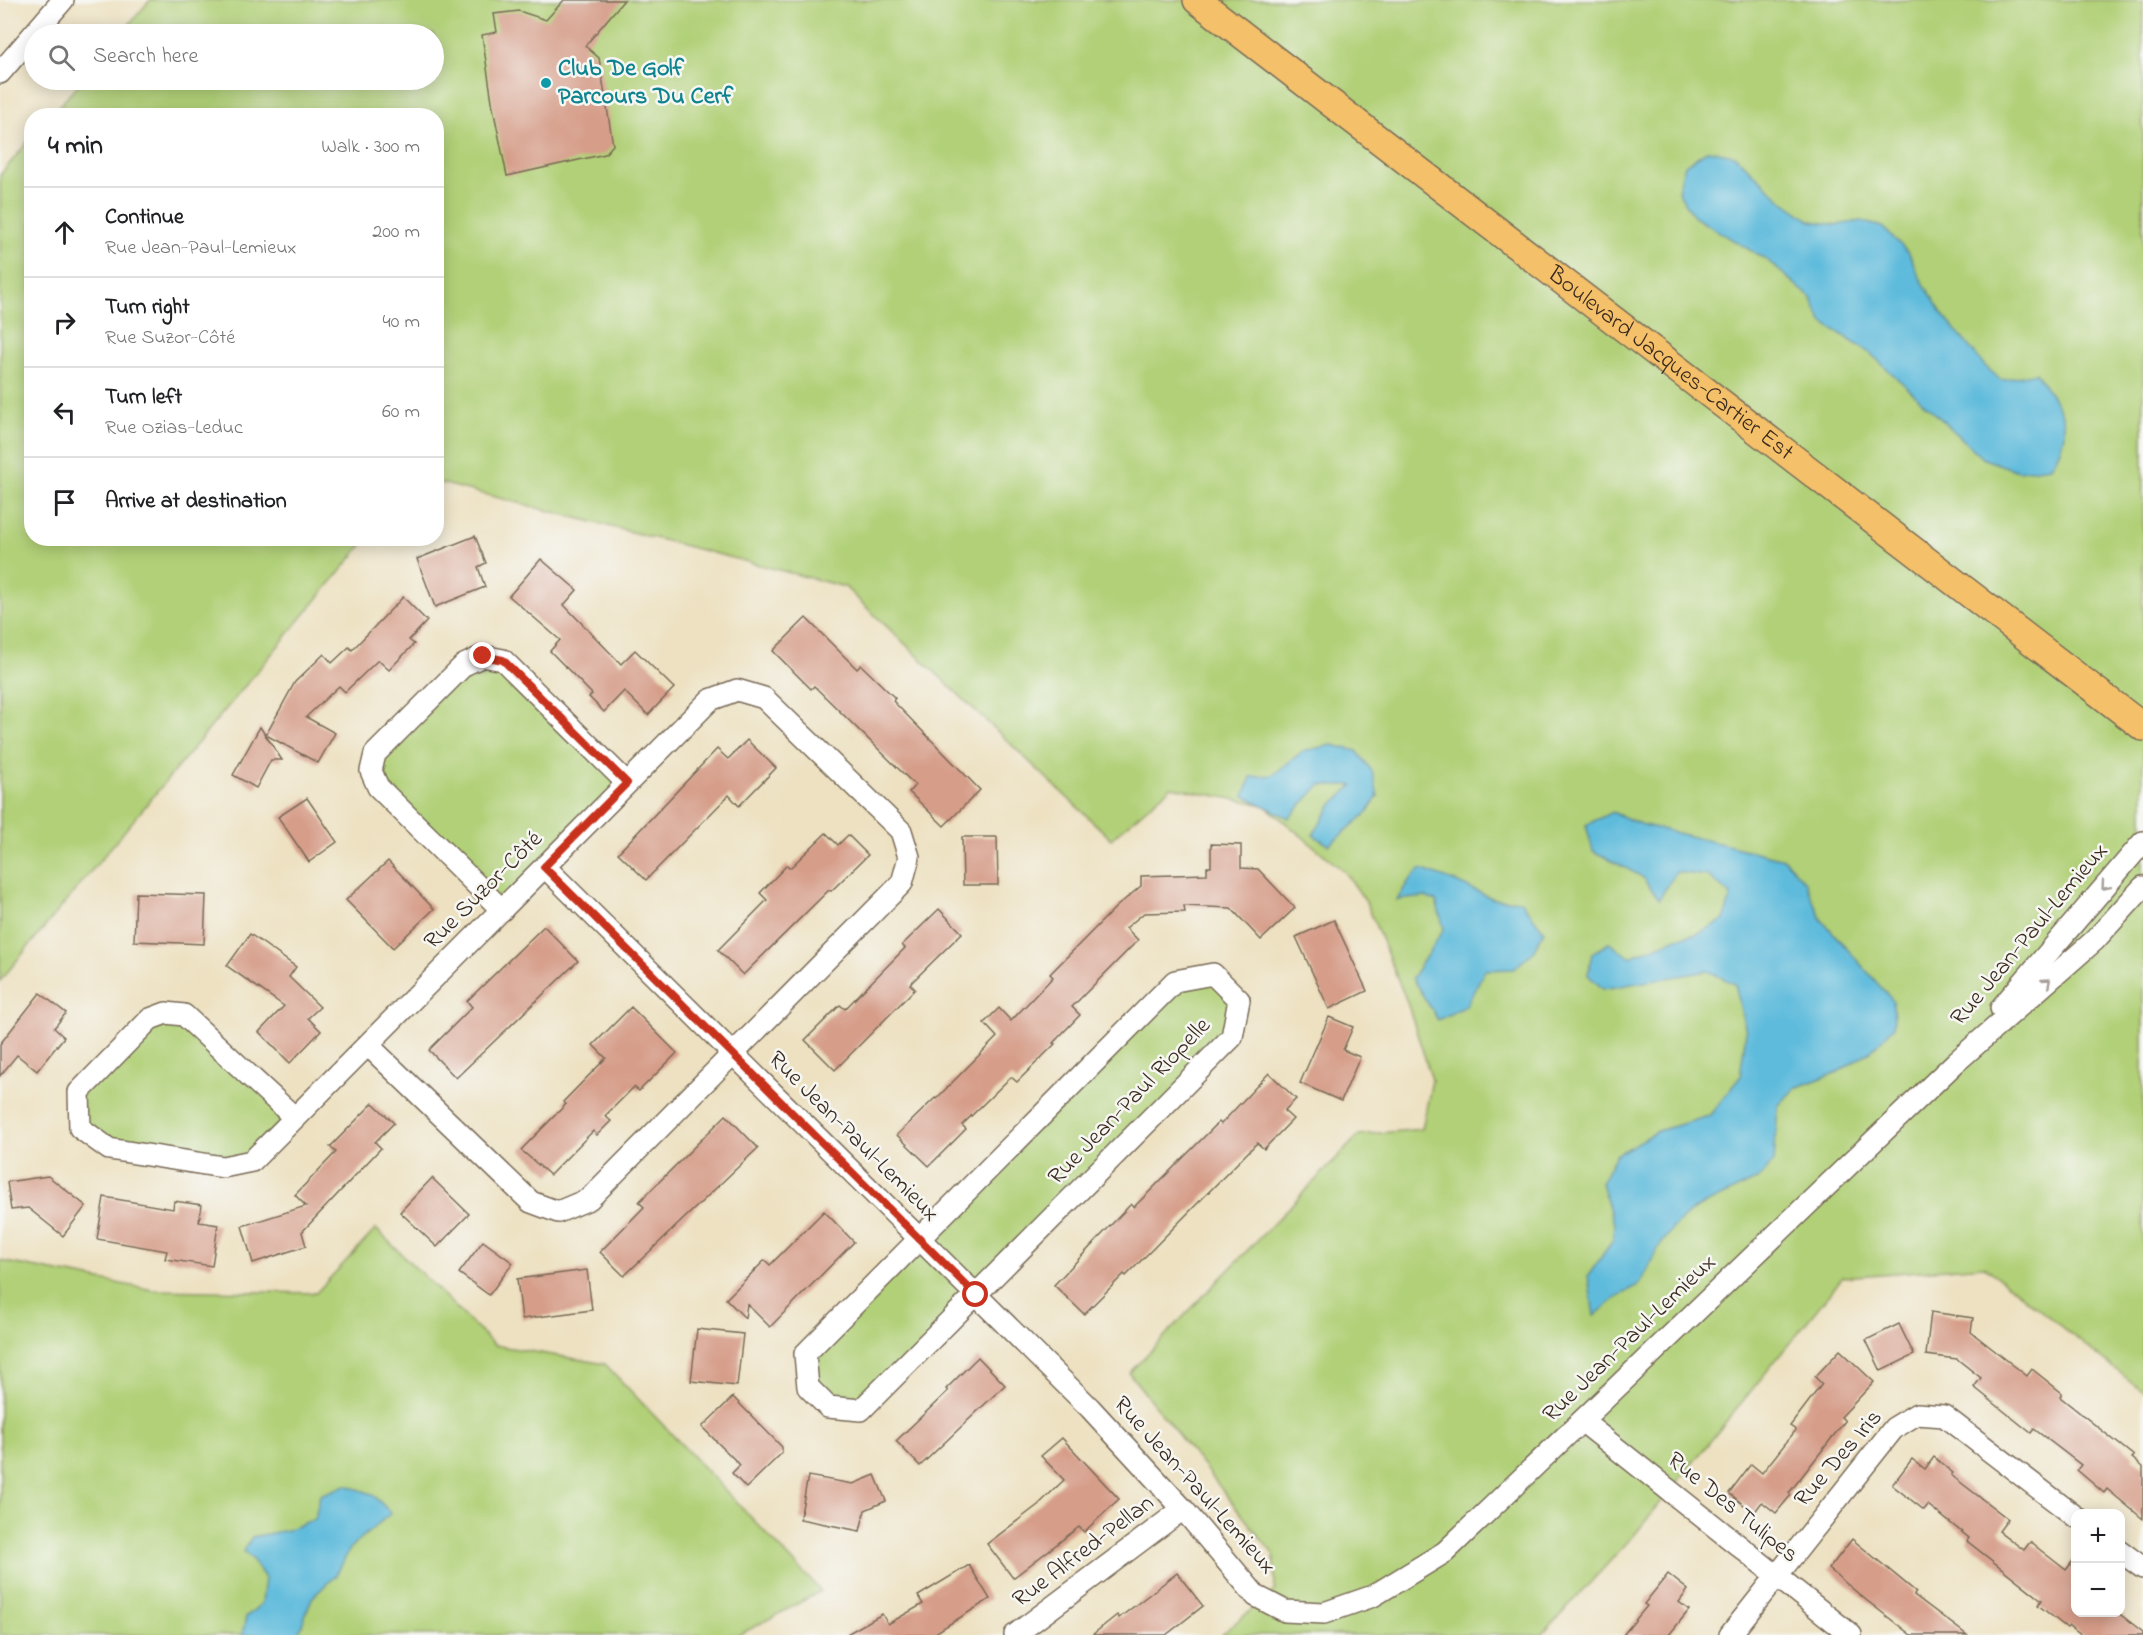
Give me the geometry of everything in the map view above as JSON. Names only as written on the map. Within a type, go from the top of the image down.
[{"type":"main road","name":"Boulevard Jacques-Cartier Est","points":[[1197,0],[2143,728]]},
{"type":"street","points":[[42,24],[63,0]]},
{"type":"street","points":[[0,73],[24,45]]},
{"type":"street","points":[[502,910],[378,787],[371,771],[375,754],[464,665],[483,656],[503,660],[627,783]]},
{"type":"street","name":"Rue Suzor-Côté","points":[[295,1118],[184,1015],[166,1013],[150,1019],[79,1092],[80,1128],[109,1149],[223,1167],[252,1161],[295,1118],[368,1045],[710,700],[737,690],[764,698],[901,831],[909,857],[902,883],[733,1054]]},
{"type":"street","name":"Rue Jean-Paul-Lemieux","points":[[1956,1062],[2143,842]]},
{"type":"street","name":"Rue Jean-Paul-Lemieux","points":[[544,867],[1090,1408],[1183,1509],[1256,1596],[1285,1611],[1324,1613],[1374,1596],[1445,1551],[1956,1062],[2095,940],[2143,887]]},
{"type":"street","name":"Rue Jean-Paul Riopelle","points":[[1213,974],[1239,1000],[1232,1037],[976,1295],[861,1410],[828,1407],[808,1387],[805,1354],[1175,981],[1213,974]]},
{"type":"street","points":[[368,1045],[531,1202],[558,1212],[589,1199],[733,1054]]},
{"type":"street","name":"Rue Des Iris","points":[[1730,1635],[1894,1428],[1917,1414],[1944,1416],[2071,1513]]},
{"type":"street","name":"Rue Des Tulipes","points":[[1582,1421],[1851,1635]]},
{"type":"street","name":"Rue Alfred-Pellan","points":[[1016,1635],[1183,1509]]},
{"type":"street","points":[[2125,1554],[2143,1568]]},
{"type":"green space","points":[[150,0],[2143,0],[2143,1391],[1984,1266],[1843,1277],[1636,1533],[1542,1635],[1221,1635],[1275,1590],[1274,1555],[1129,1373],[1359,1135],[1422,1129],[1432,1080],[1407,1002],[1366,902],[1346,873],[1264,805],[1171,787],[1111,839],[845,587],[444,484],[444,108],[58,108],[73,90],[444,90],[444,24],[130,24]]},
{"type":"green space","points":[[24,146],[24,546],[361,546],[0,981],[0,175]]},
{"type":"green space","points":[[483,656],[627,783],[502,910],[378,787],[375,754]]},
{"type":"green space","points":[[1213,974],[1239,1000],[1232,1037],[861,1410],[828,1407],[805,1354],[1175,981]]},
{"type":"green space","points":[[166,1013],[295,1118],[252,1161],[109,1149],[80,1128],[79,1092]]},
{"type":"green space","points":[[376,1229],[494,1345],[605,1364],[821,1591],[739,1635],[0,1635],[0,1261],[153,1290],[316,1293]]},
{"type":"water","points":[[1708,150],[1734,155],[1784,202],[1811,221],[1837,225],[1860,221],[1882,227],[1909,253],[1919,276],[1943,315],[1985,366],[2001,380],[2036,373],[2053,397],[2063,418],[2064,428],[2059,452],[2051,467],[2018,471],[1984,459],[1870,353],[1822,322],[1811,298],[1767,260],[1694,217],[1678,191],[1685,165]]},
{"type":"water","points":[[1332,745],[1357,751],[1372,771],[1378,796],[1368,812],[1329,845],[1313,835],[1331,806],[1353,785],[1320,785],[1289,818],[1244,796],[1251,777],[1273,775],[1303,751]]},
{"type":"water","points":[[1612,812],[1640,824],[1784,859],[1805,882],[1821,919],[1893,1001],[1894,1027],[1871,1051],[1838,1072],[1795,1088],[1778,1106],[1774,1162],[1758,1179],[1693,1210],[1673,1228],[1657,1250],[1641,1283],[1615,1299],[1594,1316],[1588,1276],[1613,1240],[1614,1224],[1601,1183],[1616,1155],[1658,1131],[1709,1116],[1740,1077],[1746,1031],[1735,984],[1708,971],[1603,989],[1588,975],[1592,953],[1609,943],[1630,957],[1677,938],[1697,934],[1724,920],[1731,895],[1708,876],[1676,872],[1659,899],[1641,876],[1593,851],[1586,825]]},
{"type":"water","points":[[1420,869],[1494,899],[1521,901],[1544,931],[1533,952],[1514,969],[1485,970],[1466,1006],[1438,1020],[1412,978],[1444,929],[1436,901],[1425,897],[1397,900],[1408,882]]},
{"type":"water","points":[[346,1485],[372,1494],[391,1513],[351,1547],[336,1575],[312,1598],[298,1635],[242,1635],[246,1617],[262,1603],[265,1578],[252,1559],[243,1551],[252,1537],[287,1530],[315,1519],[320,1495]]},
{"type":"building","name":"Club De Golf Parcours Du Cerf","points":[[564,0],[624,0],[585,46],[599,58],[613,145],[605,154],[507,176],[493,108],[482,35],[497,32],[494,14],[519,11],[546,20]]},
{"type":"building","points":[[475,536],[486,563],[478,567],[485,587],[435,607],[417,559]]},
{"type":"building","points":[[541,559],[577,590],[564,605],[621,664],[635,650],[674,688],[648,715],[624,691],[604,712],[589,697],[592,694],[550,651],[560,640],[509,596]]},
{"type":"building","points":[[403,597],[427,621],[409,640],[414,644],[389,670],[378,660],[345,692],[339,686],[306,717],[335,733],[318,763],[266,735],[295,682],[324,654],[332,663],[349,647],[352,650]]},
{"type":"building","points":[[806,618],[857,669],[861,665],[895,698],[893,701],[980,790],[944,826],[909,792],[915,785],[814,686],[811,689],[773,651]]},
{"type":"building","points":[[260,727],[282,760],[271,760],[256,788],[233,775]]},
{"type":"building","points":[[747,740],[776,768],[739,806],[729,795],[646,880],[618,853],[717,749],[728,759]]},
{"type":"building","points":[[307,798],[337,842],[309,862],[278,817]]},
{"type":"building","points":[[826,833],[838,845],[848,835],[868,855],[743,975],[718,950],[767,900],[760,893],[787,865],[790,868]]},
{"type":"building","points":[[962,837],[997,837],[998,885],[963,885]]},
{"type":"building","points":[[1211,844],[1241,845],[1241,868],[1258,869],[1295,908],[1261,940],[1231,908],[1184,906],[1185,912],[1144,913],[1126,928],[1138,940],[1072,1007],[1080,1015],[1017,1082],[1011,1077],[962,1125],[966,1129],[929,1166],[897,1135],[997,1037],[984,1023],[999,1008],[1011,1021],[1053,977],[1050,974],[1116,907],[1141,886],[1141,876],[1207,874],[1207,867],[1211,867]]},
{"type":"building","points":[[388,861],[434,909],[393,948],[346,900]]},
{"type":"building","points":[[136,893],[206,895],[204,944],[134,941]]},
{"type":"building","points":[[939,909],[962,933],[910,984],[915,989],[835,1070],[805,1040],[840,1005],[845,1009],[905,948],[902,945]]},
{"type":"building","points":[[1334,920],[1367,991],[1329,1009],[1296,937]]},
{"type":"building","points":[[544,926],[578,961],[456,1078],[429,1050],[472,1007],[467,1001]]},
{"type":"building","points":[[250,934],[296,967],[289,977],[320,1007],[308,1018],[321,1031],[290,1063],[259,1032],[284,1006],[227,966]]},
{"type":"building","points":[[40,993],[66,1013],[54,1028],[64,1037],[37,1071],[17,1055],[0,1076],[0,1044]]},
{"type":"building","points":[[631,1007],[677,1053],[639,1091],[634,1087],[605,1116],[611,1121],[597,1135],[593,1131],[550,1175],[521,1150],[566,1104],[563,1102],[606,1058],[593,1045]]},
{"type":"building","points":[[1329,1017],[1353,1027],[1343,1050],[1360,1057],[1341,1101],[1300,1083]]},
{"type":"building","points":[[1269,1073],[1296,1099],[1284,1111],[1293,1119],[1264,1149],[1257,1143],[1126,1276],[1124,1274],[1084,1314],[1054,1285],[1131,1204],[1134,1207],[1219,1122],[1221,1124]]},
{"type":"building","points":[[373,1103],[394,1123],[375,1142],[381,1148],[302,1232],[306,1246],[253,1263],[242,1226],[306,1206],[295,1195],[336,1152],[330,1147]]},
{"type":"building","points":[[726,1115],[758,1148],[624,1276],[600,1252],[644,1207],[639,1202]]},
{"type":"building","points":[[48,1176],[86,1206],[63,1236],[28,1208],[11,1210],[7,1182]]},
{"type":"building","points":[[432,1178],[469,1214],[437,1247],[400,1212]]},
{"type":"building","points":[[104,1197],[173,1209],[174,1201],[202,1205],[199,1222],[218,1225],[212,1266],[165,1259],[167,1251],[97,1239]]},
{"type":"building","points":[[824,1211],[854,1242],[770,1327],[747,1304],[745,1318],[726,1299],[765,1260],[770,1265]]},
{"type":"building","points":[[483,1241],[513,1263],[489,1295],[459,1273]]},
{"type":"building","points":[[587,1270],[592,1310],[522,1319],[517,1279]]},
{"type":"building","points":[[1931,1312],[1973,1318],[1971,1332],[2027,1376],[2032,1369],[2062,1393],[2060,1397],[2134,1456],[2132,1458],[2143,1467],[2143,1519],[2107,1489],[2104,1493],[2077,1470],[2081,1465],[2034,1429],[2031,1433],[1974,1387],[1981,1378],[1957,1359],[1926,1355]]},
{"type":"building","points":[[1899,1324],[1914,1355],[1881,1371],[1866,1340]]},
{"type":"building","points":[[697,1329],[743,1334],[737,1386],[691,1381]]},
{"type":"building","points":[[1840,1350],[1874,1382],[1841,1417],[1845,1421],[1776,1513],[1762,1502],[1754,1513],[1729,1493],[1751,1464],[1762,1473],[1796,1430],[1790,1426],[1822,1384],[1815,1377]]},
{"type":"building","points":[[978,1357],[1005,1385],[920,1466],[896,1441],[948,1391],[946,1389]]},
{"type":"building","points":[[733,1397],[782,1447],[782,1453],[746,1488],[732,1473],[740,1465],[702,1427]]},
{"type":"building","points":[[1062,1438],[1119,1499],[1084,1532],[1079,1527],[1013,1578],[987,1544],[1038,1505],[1064,1480],[1041,1456]]},
{"type":"building","points":[[1934,1457],[1953,1473],[1951,1475],[2008,1519],[1999,1531],[2024,1550],[2030,1542],[2066,1570],[2071,1564],[2071,1617],[2124,1617],[2143,1632],[2143,1635],[2081,1635],[2069,1626],[2067,1628],[2038,1605],[2042,1600],[1967,1541],[1969,1538],[1928,1505],[1924,1510],[1892,1485],[1912,1459],[1925,1469]]},
{"type":"building","points":[[875,1475],[886,1501],[865,1510],[860,1531],[800,1519],[808,1476],[853,1484]]},
{"type":"building","points":[[1852,1539],[1916,1592],[1914,1595],[1967,1635],[1911,1635],[1866,1600],[1829,1569]]},
{"type":"building","points":[[969,1565],[990,1599],[932,1635],[845,1635],[882,1614],[888,1624],[923,1604],[918,1596]]},
{"type":"building","points":[[1177,1573],[1203,1606],[1166,1635],[1092,1635],[1117,1615],[1119,1618]]},
{"type":"building","points":[[1668,1574],[1688,1590],[1679,1602],[1689,1610],[1669,1635],[1623,1635],[1647,1606],[1644,1604]]},
{"type":"place","name":"Club De Golf Parcours Du Cerf","points":[[546,83]]},
{"type":"route","points":[[483,656],[503,660],[627,783],[544,867],[976,1295]]}]
